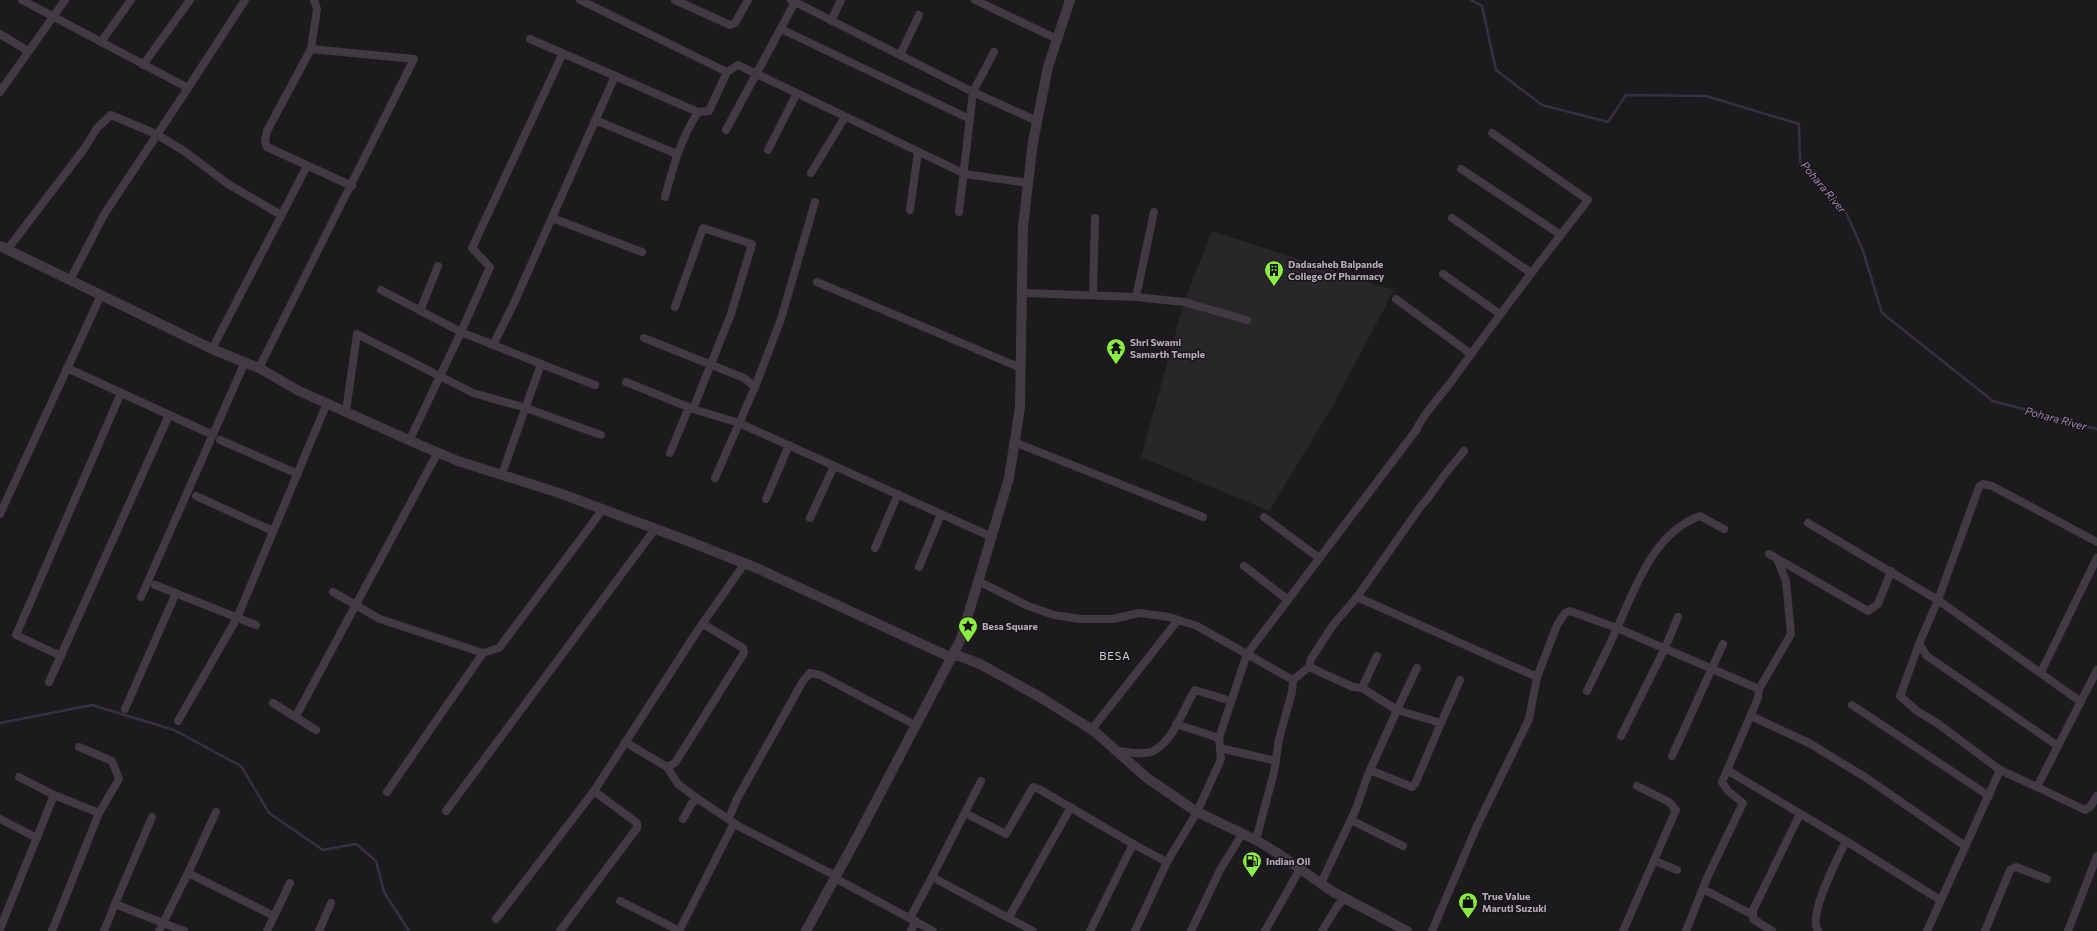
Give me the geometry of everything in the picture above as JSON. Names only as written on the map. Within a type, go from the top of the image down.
[{"type":"street","points":[[22,0],[188,88]]},
{"type":"street","points":[[0,91],[65,0]]},
{"type":"street","points":[[100,42],[131,0]]},
{"type":"street","points":[[143,65],[190,0]]},
{"type":"street","points":[[70,280],[105,213],[245,0]]},
{"type":"street","points":[[314,0],[317,8],[311,49],[267,131],[265,141],[266,147],[352,186]]},
{"type":"street","points":[[580,0],[727,72]]},
{"type":"street","points":[[675,0],[730,25],[735,23],[748,0]]},
{"type":"street","points":[[692,8],[696,0]]},
{"type":"street","points":[[831,20],[841,0]]},
{"type":"street","points":[[975,0],[1057,39]]},
{"type":"street","points":[[806,931],[961,639],[1009,478],[1020,407],[1023,226],[1028,183],[1037,121],[1048,67],[1070,0]]},
{"type":"street","points":[[726,130],[781,29],[793,1],[973,92],[1037,121]]},
{"type":"street","points":[[900,55],[919,15]]},
{"type":"street","points":[[781,29],[970,119]]},
{"type":"street","points":[[0,34],[28,51]]},
{"type":"street","points":[[530,39],[698,112],[709,111],[727,72],[738,65],[964,173],[1028,183]]},
{"type":"street","points":[[259,368],[352,186],[414,59],[311,49]]},
{"type":"street","points":[[959,212],[973,92],[994,52]]},
{"type":"street","points":[[410,439],[461,332],[490,266],[472,248],[563,53]]},
{"type":"street","points":[[493,345],[552,218],[615,76]]},
{"type":"street","points":[[768,150],[797,93]]},
{"type":"street","points":[[665,197],[677,154],[687,128],[698,112]]},
{"type":"street","points":[[281,215],[228,184],[184,151],[156,134],[111,115],[97,128],[84,149],[4,248],[212,349],[259,368],[299,391],[438,452],[479,468],[502,474],[603,509],[745,563],[953,656],[980,664],[1040,697],[1092,729],[1147,778],[1197,812],[1256,840],[1321,884],[1407,931]]},
{"type":"street","points":[[811,173],[845,117]]},
{"type":"street","points":[[595,120],[677,154]]},
{"type":"street","points":[[1135,931],[1167,862],[1197,812],[1221,759],[1219,738],[1248,654],[1417,429],[1419,423],[1435,404],[1500,314],[1588,200],[1492,134]]},
{"type":"street","points":[[910,210],[918,152]]},
{"type":"street","points":[[212,349],[307,166]]},
{"type":"street","points":[[1461,169],[1561,235]]},
{"type":"street","points":[[715,478],[755,387],[781,319],[815,202]]},
{"type":"street","points":[[1136,298],[1154,212]]},
{"type":"street","points":[[552,218],[642,252]]},
{"type":"street","points":[[1093,295],[1095,218]]},
{"type":"street","points":[[1452,218],[1531,273]]},
{"type":"street","points":[[670,453],[732,314],[752,244],[703,228],[675,307]]},
{"type":"street","points":[[420,310],[438,266]]},
{"type":"street","points":[[1443,274],[1500,314]]},
{"type":"street","points":[[817,282],[1021,368]]},
{"type":"street","points":[[381,290],[461,332],[595,385]]},
{"type":"street","points":[[1023,293],[1093,295],[1184,302],[1247,320]]},
{"type":"street","points":[[0,514],[101,295]]},
{"type":"street","points":[[1396,299],[1471,354]]},
{"type":"street","points":[[346,411],[357,334],[473,394],[526,408],[601,435]]},
{"type":"street","points":[[644,338],[744,378],[755,387]]},
{"type":"street","points":[[141,597],[245,362]]},
{"type":"street","points":[[502,474],[541,364]]},
{"type":"street","points":[[67,368],[213,435]]},
{"type":"street","points":[[626,382],[691,408],[739,423],[992,537]]},
{"type":"street","points":[[61,656],[16,635],[121,393]]},
{"type":"street","points":[[178,721],[237,618],[327,403]]},
{"type":"street","points":[[49,682],[169,415]]},
{"type":"street","points":[[220,440],[298,474]]},
{"type":"street","points":[[1014,442],[1203,517]]},
{"type":"street","points":[[766,499],[789,445]]},
{"type":"street","points":[[1256,840],[1276,761],[1279,739],[1292,692],[1293,680],[1309,667],[1311,659],[1333,625],[1357,597],[1421,506],[1464,451]]},
{"type":"street","points":[[296,716],[438,452]]},
{"type":"street","points":[[810,518],[834,466]]},
{"type":"street","points":[[2097,542],[1992,486],[1983,484],[1979,487],[1938,600],[1919,644],[1900,696],[1917,711],[1937,723],[2000,770],[2085,810],[2090,807],[2097,796]]},
{"type":"street","points":[[875,548],[898,494]]},
{"type":"street","points":[[196,496],[273,531]]},
{"type":"street","points":[[333,592],[380,619],[483,653],[499,648],[603,509]]},
{"type":"street","points":[[919,567],[941,514]]},
{"type":"street","points":[[1587,691],[1640,575],[1672,532],[1690,520],[1700,516],[1724,529]]},
{"type":"street","points":[[1264,517],[1319,558]]},
{"type":"street","points":[[1808,523],[1938,600],[2081,702]]},
{"type":"street","points":[[446,811],[655,529]]},
{"type":"street","points":[[1769,554],[1868,611],[1878,604],[1891,571]]},
{"type":"street","points":[[2041,672],[2097,558]]},
{"type":"street","points":[[1686,931],[1703,889],[1743,803],[1728,792],[1722,782],[1751,716],[1758,698],[1759,689],[1791,634],[1786,581],[1777,559]]},
{"type":"street","points":[[496,919],[594,792],[702,624],[745,563]]},
{"type":"street","points":[[1244,566],[1288,600]]},
{"type":"street","points":[[978,582],[1028,606],[1054,615],[1081,620],[1113,619],[1139,613],[1178,620],[1198,626],[1293,680]]},
{"type":"street","points":[[156,585],[256,625]]},
{"type":"street","points":[[125,709],[176,593]]},
{"type":"street","points":[[1357,597],[1537,677]]},
{"type":"street","points":[[1432,931],[1477,826],[1529,719],[1537,677],[1558,625],[1565,613],[1570,611],[1617,628],[1759,689]]},
{"type":"street","points":[[1621,736],[1665,648],[1678,617]]},
{"type":"street","points":[[1092,729],[1178,620]]},
{"type":"street","points":[[667,767],[676,763],[744,653],[743,648],[738,644],[702,624]]},
{"type":"street","points":[[1672,756],[1723,644]]},
{"type":"street","points":[[1919,644],[1927,656],[2058,746]]},
{"type":"street","points":[[387,792],[483,653]]},
{"type":"street","points":[[1362,688],[1377,656]]},
{"type":"street","points":[[1309,667],[1353,687],[1362,688],[1397,710],[1441,723]]},
{"type":"street","points":[[1321,884],[1351,820],[1370,770],[1417,668]]},
{"type":"street","points":[[2038,787],[2097,670]]},
{"type":"street","points":[[620,901],[679,931],[732,821],[737,799],[803,681],[810,673],[820,675],[915,725]]},
{"type":"street","points":[[1370,770],[1412,787],[1416,784],[1460,680]]},
{"type":"street","points":[[1118,751],[1145,753],[1155,751],[1166,740],[1195,690],[1231,701]]},
{"type":"street","points":[[273,703],[296,716],[316,730]]},
{"type":"street","points":[[1852,705],[1989,796]]},
{"type":"street","points":[[1751,716],[1822,751],[1865,777],[1965,846]]},
{"type":"street","points":[[1176,724],[1219,738]]},
{"type":"street","points":[[625,742],[667,767],[678,784],[732,821],[933,931]]},
{"type":"street","points":[[52,931],[99,813],[119,779],[112,761],[79,747]]},
{"type":"street","points":[[1220,748],[1276,761]]},
{"type":"street","points":[[1727,770],[1846,841],[1940,900]]},
{"type":"street","points":[[1927,931],[2000,770]]},
{"type":"street","points":[[19,776],[54,795],[99,813]]},
{"type":"street","points":[[911,931],[913,920],[932,877],[981,782]]},
{"type":"street","points":[[1623,931],[1655,861],[1676,810],[1669,802],[1637,786]]},
{"type":"street","points":[[965,813],[1006,834],[1033,787],[1167,862]]},
{"type":"street","points":[[560,931],[637,828],[637,822],[594,792]]},
{"type":"street","points":[[0,930],[54,795]]},
{"type":"street","points":[[683,819],[692,803],[698,799]]},
{"type":"street","points":[[1009,918],[1071,807]]},
{"type":"street","points":[[159,931],[216,812]]},
{"type":"street","points":[[1772,931],[1752,919],[1800,814]]},
{"type":"street","points":[[104,931],[152,817]]},
{"type":"street","points":[[0,819],[37,838]]},
{"type":"street","points":[[1351,820],[1402,846]]},
{"type":"street","points":[[1190,931],[1223,865],[1242,834]]},
{"type":"street","points":[[1815,929],[1823,893],[1846,841]]},
{"type":"street","points":[[1090,931],[1133,844]]},
{"type":"street","points":[[2068,931],[2097,856]]},
{"type":"street","points":[[1655,861],[1677,870]]},
{"type":"street","points":[[1985,931],[2010,870],[2016,867],[2047,879]]},
{"type":"street","points":[[1265,931],[1300,869]]},
{"type":"street","points":[[188,873],[274,916]]},
{"type":"street","points":[[932,877],[1033,931]]},
{"type":"street","points":[[267,931],[290,883]]},
{"type":"street","points":[[1703,889],[1753,915]]},
{"type":"street","points":[[1322,931],[1338,905],[1346,899]]},
{"type":"street","points":[[320,931],[331,903]]},
{"type":"street","points":[[116,904],[184,931]]},
{"type":"shaded area","points":[[1212,231],[1394,290],[1333,405],[1269,511],[1141,457],[1184,302]]},
{"type":"waterway","name":"Pohara River","points":[[1471,0],[1482,6],[1496,70],[1542,105],[1608,122],[1626,95],[1706,96],[1799,124],[1800,162],[1845,210],[1863,251],[1882,313],[1993,401],[2097,429]]},
{"type":"waterway","points":[[0,723],[92,705],[174,730],[241,766],[269,813],[323,850],[356,844],[376,861],[384,892],[409,931]]},
{"type":"place","name":"Dadasaheb Balpande College Of Pharmacy","points":[[1274,287]]},
{"type":"place","name":"Shri Swami Samarth Temple","points":[[1116,365]]},
{"type":"place","name":"Besa Square","points":[[968,643]]},
{"type":"place","name":"Indian Oil","points":[[1252,878]]},
{"type":"place","name":"True Value Maruti Suzuki","points":[[1468,919]]},
{"type":"district","name":"BESA","points":[[1115,655]]}]
